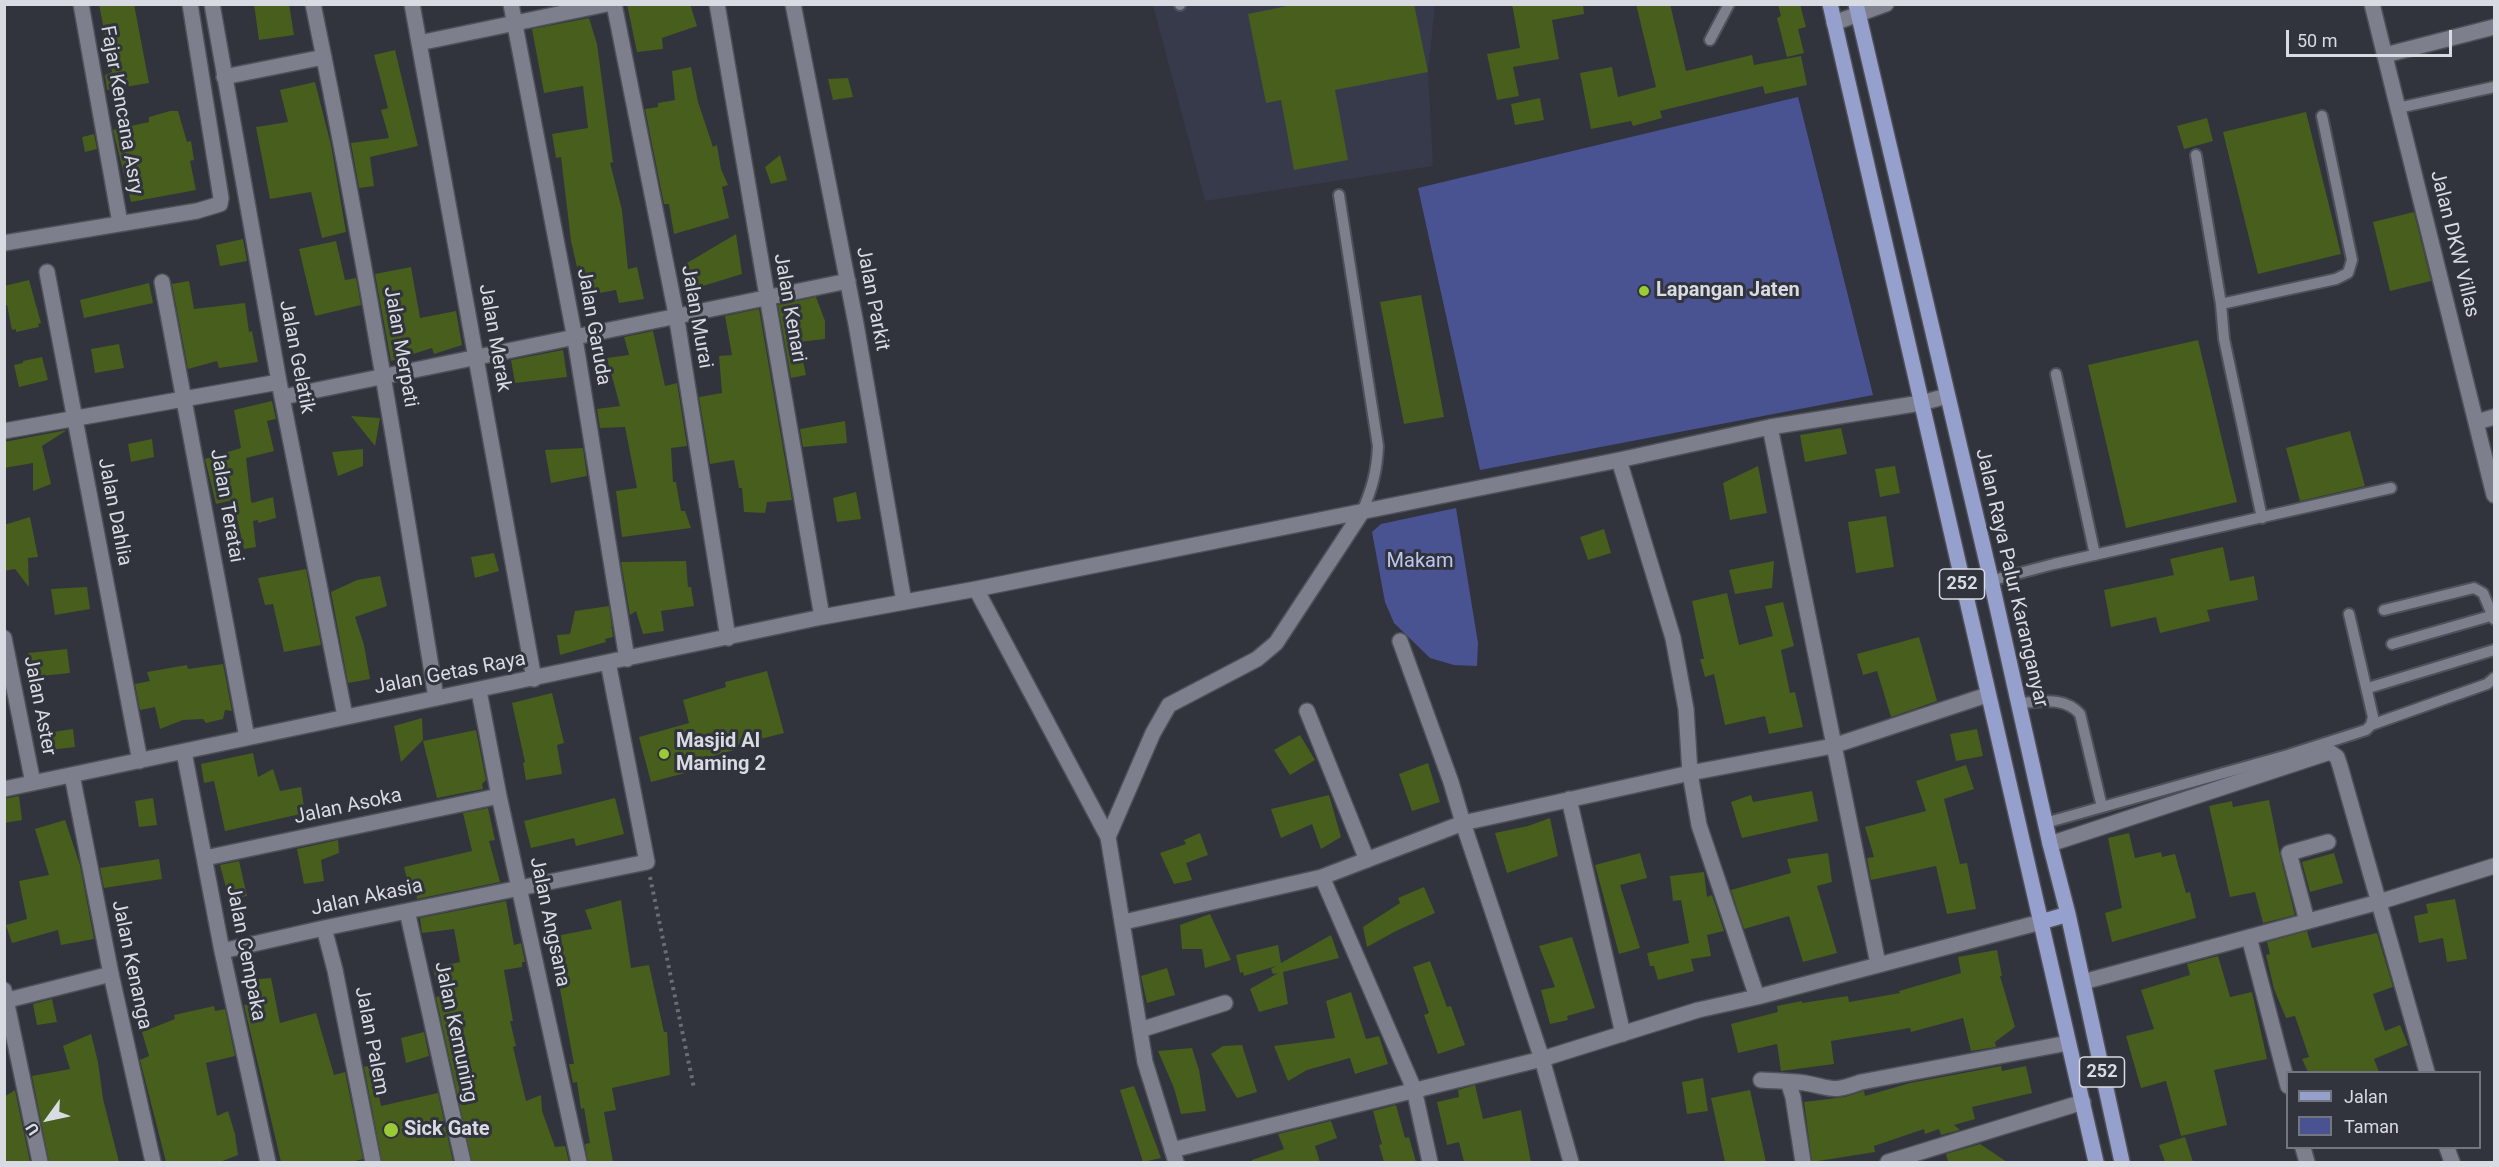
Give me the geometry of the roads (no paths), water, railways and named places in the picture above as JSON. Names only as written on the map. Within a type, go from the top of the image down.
[{"type":"main road","name":"252","points":[[1830,4],[2096,1162]]},
{"type":"main road","name":"Jalan Raya Palur Karanganyar","points":[[1868,8],[1947,396],[1997,579],[2019,703],[2045,823],[2068,914],[2095,978],[2094,1037],[2122,1162]]},
{"type":"main road","points":[[2041,922],[2068,914]]},
{"type":"main road","points":[[2056,990],[2095,978]]},
{"type":"main road","points":[[2068,1043],[2094,1037]]},
{"type":"main road","points":[[2083,1102],[2107,1096]]},
{"type":"street","name":"Fajar Kencana Asry","points":[[81,4],[120,223]]},
{"type":"street","name":"Fajar Kencana Asry","points":[[5,242],[212,208],[220,204],[221,198],[190,4]]},
{"type":"street","name":"Jalan Gelatik","points":[[212,4],[281,390],[345,716]]},
{"type":"street","name":"Jalan Merpati","points":[[313,4],[385,377],[436,698]]},
{"type":"street","name":"Jalan Merak","points":[[412,4],[534,679]]},
{"type":"street","name":"Jalan Garuda","points":[[511,4],[574,339],[627,659]]},
{"type":"street","points":[[419,43],[607,4]]},
{"type":"street","name":"Jalan Murai","points":[[614,4],[676,314],[728,638]]},
{"type":"street","name":"Jalan Kenari","points":[[717,4],[765,297],[822,617]]},
{"type":"street","name":"Jalan Parkit","points":[[793,4],[848,281],[904,602]]},
{"type":"street","name":"Jalan DKW Villas","points":[[2372,4],[2494,495]]},
{"type":"street","points":[[1834,23],[1868,8]]},
{"type":"street","points":[[2385,55],[2494,27]]},
{"type":"street","points":[[224,77],[324,57]]},
{"type":"street","name":"Jalan Dahlia","points":[[47,272],[140,760]]},
{"type":"street","points":[[4,431],[185,398],[281,390],[385,377],[574,339],[676,314],[848,281]]},
{"type":"street","name":"Jalan Teratai","points":[[162,282],[247,738]]},
{"type":"street","name":"Jalan Getas Raya","points":[[4,789],[345,716],[479,691],[822,617],[976,590],[1619,460],[1770,427],[1921,404],[1947,396]]},
{"type":"street","points":[[2477,422],[2494,417]]},
{"type":"street","points":[[1770,427],[1878,964]]},
{"type":"street","points":[[1619,460],[1672,638],[1686,709],[1690,773],[1699,825],[1756,997]]},
{"type":"street","points":[[1108,837],[1153,733],[1169,705],[1257,659],[1276,643],[1362,512]]},
{"type":"street","points":[[976,590],[1108,837],[1124,922],[1134,1006],[1145,1062],[1174,1156],[1414,1089],[1542,1059],[1698,1010],[1756,997],[2041,922]]},
{"type":"street","name":"Jalan Aster","points":[[4,638],[33,783]]},
{"type":"street","points":[[1400,641],[1438,740],[1462,822],[1542,1059],[1571,1162]]},
{"type":"street","name":"Jalan Akasia","points":[[222,951],[647,862],[608,662]]},
{"type":"street","name":"Jalan Angsana","points":[[479,691],[499,796],[579,1162]]},
{"type":"street","points":[[1124,922],[1323,877],[1462,822],[1690,773],[1833,746],[1987,695]]},
{"type":"street","points":[[1306,711],[1367,860]]},
{"type":"street","name":"Jalan Cempaka","points":[[184,752],[222,951],[268,1162]]},
{"type":"street","points":[[2050,844],[2330,752],[2337,757],[2340,766],[2427,1071]]},
{"type":"street","name":"Jalan Kenanga","points":[[72,775],[111,974],[153,1162]]},
{"type":"street","name":"Jalan Asoka","points":[[205,858],[499,796]]},
{"type":"street","points":[[1569,799],[1623,1034]]},
{"type":"street","points":[[2307,921],[2289,853],[2328,842]]},
{"type":"street","points":[[2095,978],[2379,902],[2494,866]]},
{"type":"street","points":[[1323,877],[1414,1089],[1430,1162]]},
{"type":"street","name":"Jalan Kemuning","points":[[407,911],[462,1162]]},
{"type":"street","name":"Jalan Palem","points":[[324,928],[335,970],[373,1162]]},
{"type":"street","points":[[2248,937],[2286,1079]]},
{"type":"street","points":[[40,1162],[5,997],[111,974]]},
{"type":"street","points":[[1140,1030],[1225,1003]]},
{"type":"street","points":[[1761,1080],[1838,1089],[1861,1082],[2068,1043]]},
{"type":"street","points":[[1788,1082],[1793,1097],[1803,1162]]},
{"type":"street","points":[[1888,1162],[2083,1102]]},
{"type":"lane","points":[[1710,40],[1729,4]]},
{"type":"lane","points":[[2398,108],[2494,87]]},
{"type":"lane","points":[[2221,304],[2336,279],[2348,273],[2352,260],[2322,116]]},
{"type":"lane","points":[[2196,155],[2221,304],[2224,339],[2262,518]]},
{"type":"lane","points":[[1339,195],[1378,446],[1373,487],[1362,512]]},
{"type":"lane","points":[[2055,374],[2095,555]]},
{"type":"lane","points":[[1963,588],[2095,555],[2391,488]]},
{"type":"lane","points":[[2384,610],[2474,588],[2483,593],[2494,617],[2392,644]]},
{"type":"lane","points":[[2349,614],[2368,688],[2373,717],[2371,725]]},
{"type":"lane","points":[[2368,688],[2494,650]]},
{"type":"lane","points":[[2045,823],[2288,755],[2366,730],[2371,725],[2487,684],[2494,678]]},
{"type":"lane","points":[[2019,703],[2060,701],[2072,705],[2080,714],[2102,807]]},
{"type":"place","name":"Lapangan Jaten","points":[[1644,291]]},
{"type":"place","name":"Masjid Al Maming 2","points":[[664,754]]},
{"type":"place","name":"Sick Gate","points":[[391,1130]]},
{"type":"park label","name":"Makam","points":[[1420,562]]}]
